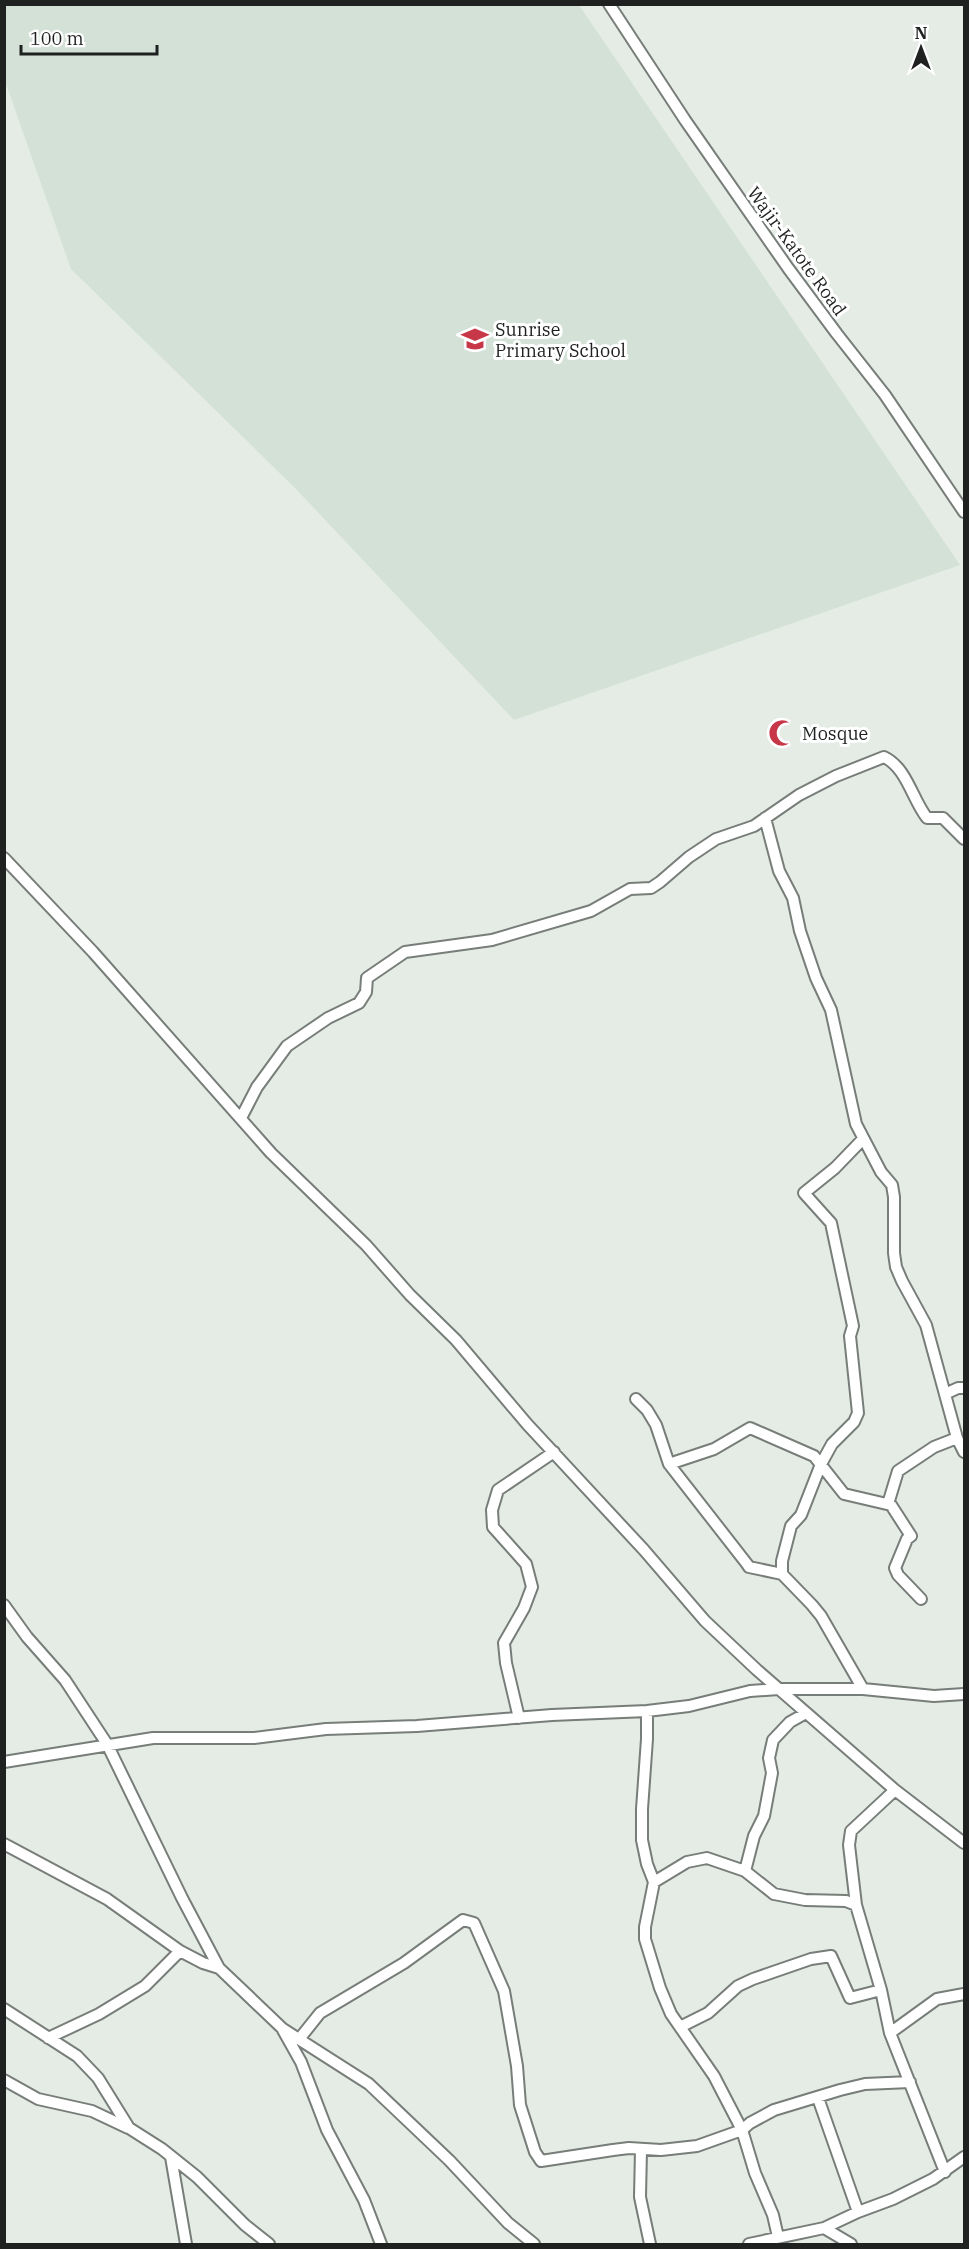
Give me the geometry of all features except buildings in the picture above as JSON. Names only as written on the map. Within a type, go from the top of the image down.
[{"type":"street","name":"Wajir-Katote Road","points":[[609,4],[698,139],[795,277],[885,395],[964,512]]},
{"type":"street","points":[[241,1118],[258,1087],[287,1046],[328,1018],[359,1003],[366,992],[367,978],[405,952],[492,940],[591,911],[630,889],[651,888],[689,857],[717,839],[754,826],[799,795],[836,776],[884,757],[892,761],[900,770],[918,806],[927,818],[942,819],[964,838]]},
{"type":"street","points":[[765,819],[779,871],[793,898],[800,931],[816,978],[831,1010],[856,1124],[881,1172],[892,1185],[896,1267],[926,1325],[957,1438],[964,1452]]},
{"type":"street","points":[[4,858],[93,952],[270,1153],[366,1245],[410,1295],[456,1340],[527,1424],[644,1550],[705,1621],[806,1713],[896,1790],[964,1843]]},
{"type":"street","points":[[782,1574],[782,1561],[791,1526],[801,1515],[821,1464],[832,1444],[854,1422],[858,1413],[850,1336],[853,1326],[831,1223],[804,1193],[835,1168],[863,1138]]},
{"type":"street","points":[[945,1394],[958,1388],[964,1388]]},
{"type":"street","points":[[636,1400],[647,1410],[656,1425],[669,1464],[749,1567],[782,1574],[821,1616],[862,1689]]},
{"type":"street","points":[[669,1464],[714,1449],[750,1428],[806,1452],[821,1464],[844,1494],[891,1505],[911,1536],[907,1539],[895,1568],[898,1575],[921,1599]]},
{"type":"street","points":[[888,1504],[898,1471],[934,1447],[957,1438]]},
{"type":"street","points":[[519,1718],[504,1643],[524,1608],[532,1587],[526,1564],[493,1527],[492,1510],[498,1490],[554,1452]]},
{"type":"street","points":[[4,1605],[27,1637],[64,1680],[107,1744],[219,1968],[283,2029],[369,2084],[449,2160],[508,2223],[534,2244]]},
{"type":"street","points":[[4,1762],[153,1738],[254,1738],[326,1729],[646,1711],[689,1706],[750,1691],[862,1689],[912,1695],[964,1694]]},
{"type":"street","points":[[646,1711],[647,1739],[642,1840],[654,1882],[645,1927],[645,1939],[660,1988],[671,2014],[714,2076],[742,2130],[754,2173],[773,2215],[778,2237]]},
{"type":"street","points":[[745,1871],[754,1836],[764,1815],[772,1773],[769,1758],[773,1740],[790,1722],[806,1713]]},
{"type":"street","points":[[896,1790],[851,1831],[849,1845],[856,1905],[881,1990],[890,2033],[945,2172]]},
{"type":"street","points":[[4,1844],[107,1899],[180,1951],[203,1963],[219,1968]]},
{"type":"street","points":[[654,1882],[679,1866],[698,1858],[715,1860],[745,1871],[774,1894],[805,1900],[846,1901],[856,1905]]},
{"type":"street","points":[[300,2038],[320,2013],[404,1963],[463,1920],[474,1923],[504,1991],[518,2066],[520,2105],[535,2152],[541,2161],[629,2148],[641,2150],[697,2146],[742,2130],[766,2114],[840,2090],[865,2084],[910,2082]]},
{"type":"street","points":[[48,2038],[123,2001],[145,1986],[180,1951]]},
{"type":"street","points":[[680,2027],[708,2013],[738,1986],[811,1959],[831,1956],[850,1998],[881,1990]]},
{"type":"street","points":[[890,2033],[937,1999],[964,1994]]},
{"type":"street","points":[[4,2009],[77,2056],[98,2078],[129,2128]]},
{"type":"street","points":[[283,2029],[301,2062],[327,2130],[363,2200],[381,2244]]},
{"type":"street","points":[[4,2080],[38,2099],[92,2111],[129,2128],[197,2177],[245,2225],[269,2244]]},
{"type":"street","points":[[818,2098],[858,2212]]},
{"type":"street","points":[[641,2150],[640,2197],[650,2244]]},
{"type":"street","points":[[171,2157],[186,2244]]},
{"type":"street","points":[[749,2244],[824,2228],[893,2199],[945,2172],[964,2157]]},
{"type":"street","points":[[824,2228],[851,2244]]},
{"type":"shaded area","name":"Sunrise Primary School","points":[[4,5],[579,5],[960,565],[514,720],[295,488],[71,269],[5,81]]},
{"type":"place","name":"Sunrise Primary School","points":[[475,339]]},
{"type":"place","name":"Mosque","points":[[782,733]]}]
